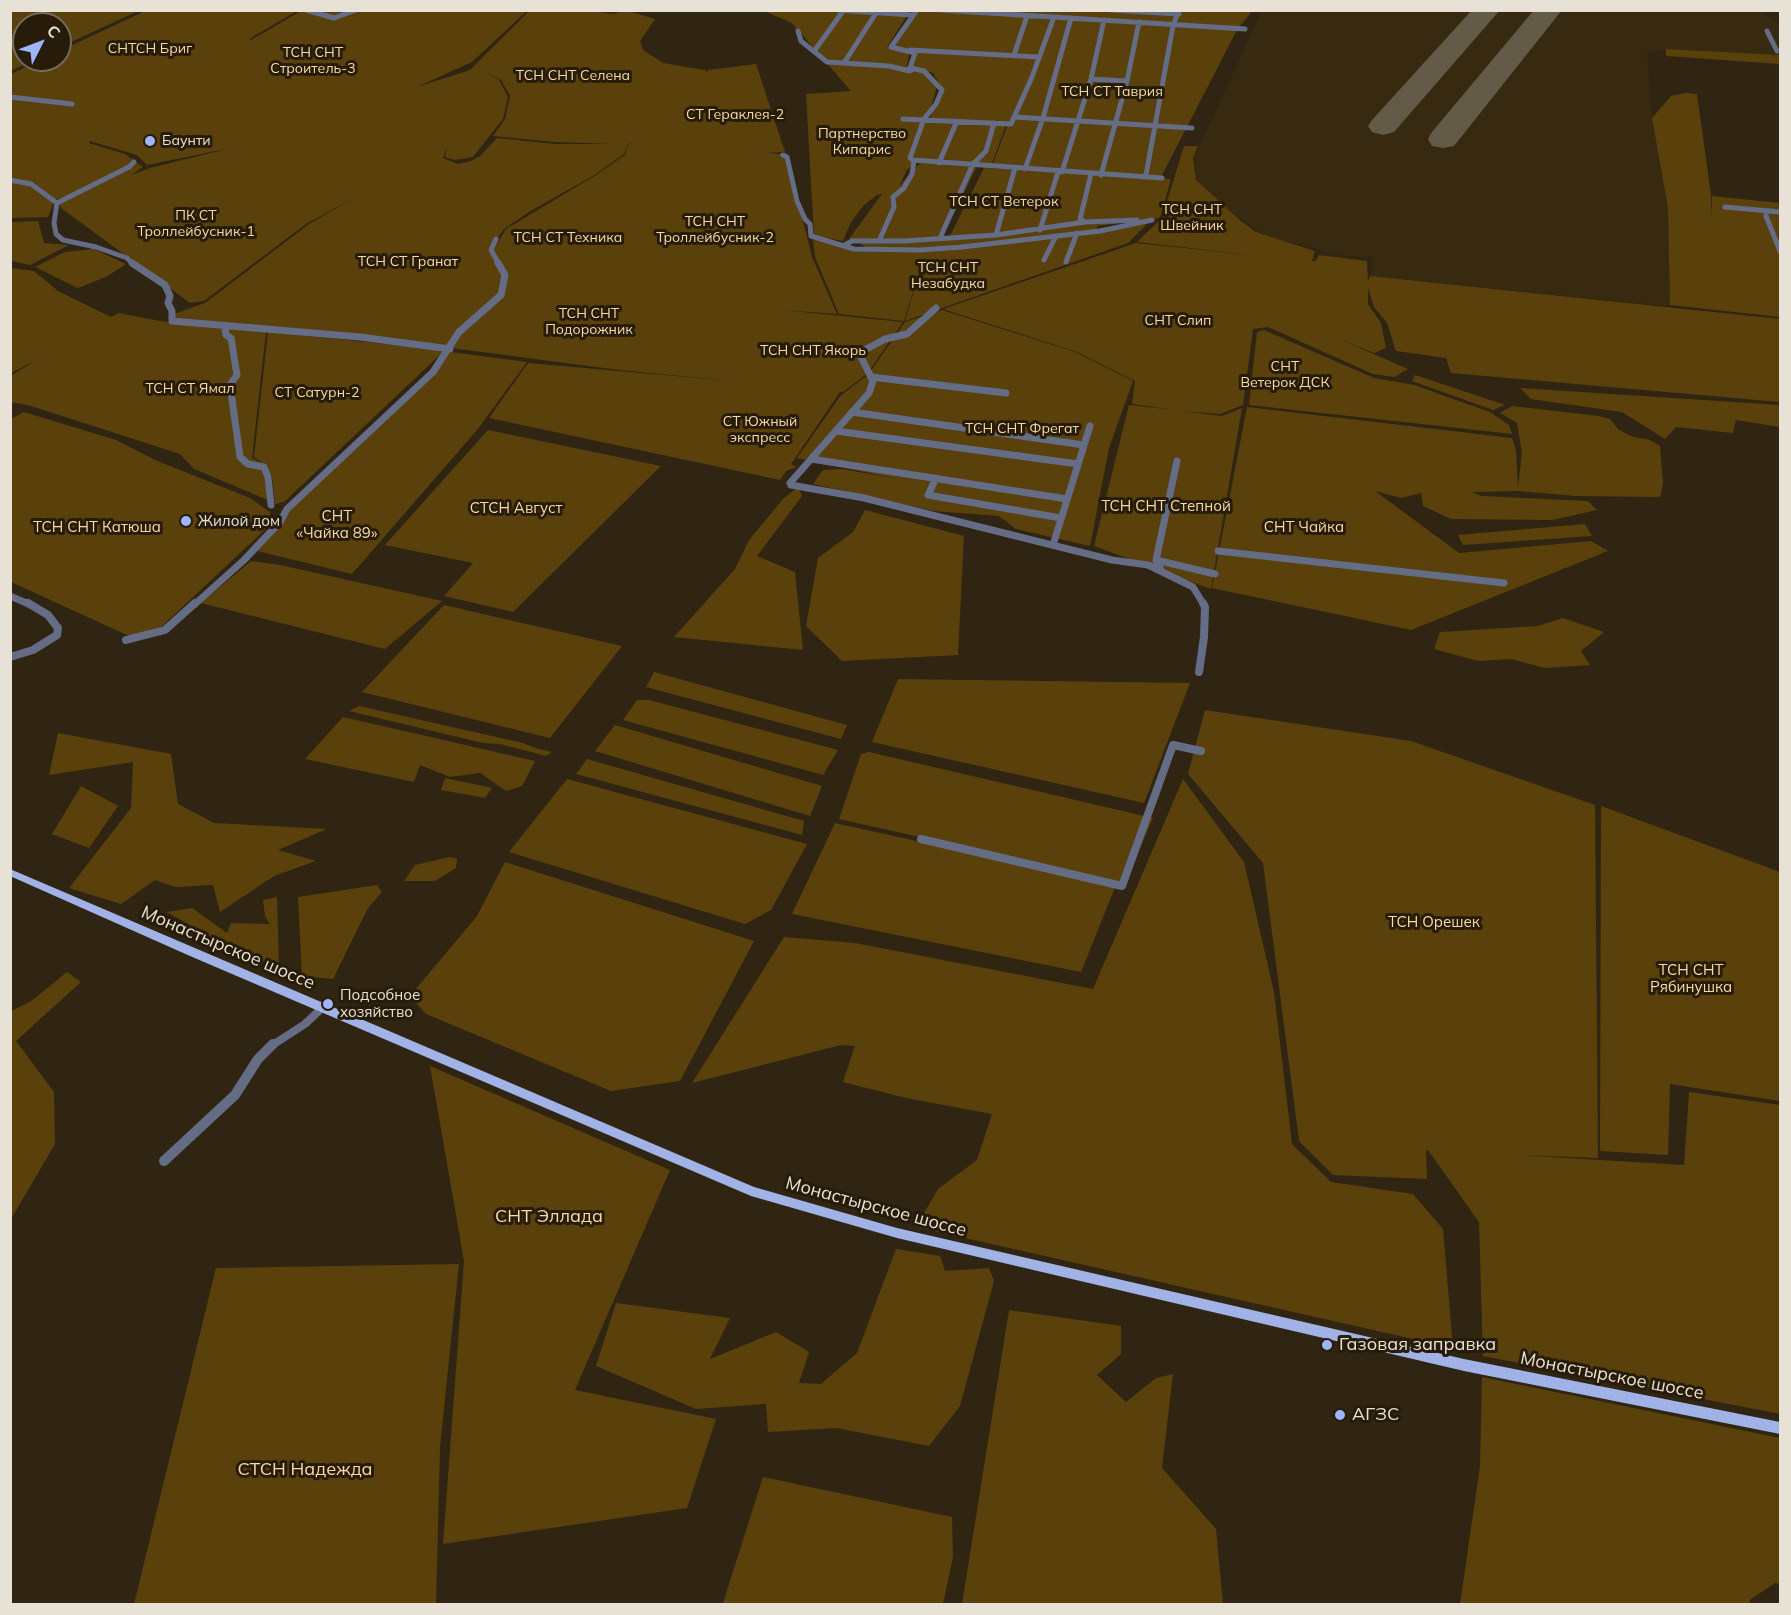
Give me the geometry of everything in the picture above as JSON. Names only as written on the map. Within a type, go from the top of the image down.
[{"type":"main road","name":"Монастырское шоссе","points":[[10,872],[751,1191],[886,1230],[1464,1365],[1780,1428]]},
{"type":"street","points":[[306,10],[331,18],[356,10]]},
{"type":"street","points":[[838,10],[912,15]]},
{"type":"street","points":[[798,31],[801,41],[827,62],[895,66],[907,71],[913,69],[910,68],[915,53],[891,47],[917,10]]},
{"type":"street","points":[[941,10],[1245,29]]},
{"type":"street","points":[[903,119],[1011,124],[1032,77],[1054,10]]},
{"type":"street","points":[[1111,10],[1179,12],[1173,24],[1146,175],[1142,177]]},
{"type":"street","points":[[815,50],[843,11]]},
{"type":"street","points":[[844,63],[876,13]]},
{"type":"street","points":[[1014,55],[1027,16]]},
{"type":"street","points":[[1025,169],[1043,118],[1071,18]]},
{"type":"street","points":[[1040,230],[1091,79],[1104,20]]},
{"type":"street","points":[[1101,174],[1139,22]]},
{"type":"street","points":[[1767,31],[1778,51]]},
{"type":"street","points":[[909,51],[1038,57]]},
{"type":"street","points":[[910,68],[924,71],[942,90],[936,104],[924,119],[910,158],[914,161],[1162,178]]},
{"type":"street","points":[[1091,79],[1126,81]]},
{"type":"street","points":[[10,97],[72,104]]},
{"type":"street","points":[[1014,117],[1192,128]]},
{"type":"street","points":[[939,163],[957,121]]},
{"type":"street","points":[[940,238],[973,164],[986,151],[993,123]]},
{"type":"street","points":[[783,154],[787,157],[797,201],[805,219],[810,224],[811,236],[843,246],[868,250],[920,250],[1125,227],[1154,219],[1085,222],[996,236],[852,241],[843,246]]},
{"type":"street","points":[[879,241],[894,207],[893,197],[904,188],[912,174],[914,161]]},
{"type":"street","points":[[57,202],[129,167],[134,162]]},
{"type":"street","points":[[996,236],[1015,168]]},
{"type":"street","points":[[1085,222],[1080,219],[1091,174]]},
{"type":"street","points":[[10,180],[31,184],[57,202]]},
{"type":"street","points":[[57,202],[54,223],[56,234],[63,240],[96,247],[127,258],[137,268],[165,285],[170,296],[168,303],[172,311],[172,321],[360,337],[450,349]]},
{"type":"street","points":[[1725,207],[1780,212]]},
{"type":"street","points":[[1770,211],[1766,212],[1766,216],[1780,251]]},
{"type":"street","points":[[1066,261],[1077,233]]},
{"type":"street","points":[[1044,260],[1056,236]]},
{"type":"street","points":[[126,640],[165,630],[244,560],[280,522],[287,509],[433,372],[459,332],[501,295],[505,275],[491,250],[496,239]]},
{"type":"street","points":[[936,308],[907,334],[885,339],[859,353],[873,381],[869,393],[790,484],[864,498],[1112,560],[1148,565],[1161,570],[1193,587],[1205,607],[1199,672]]},
{"type":"street","points":[[225,327],[226,335],[231,338],[237,375],[230,385],[240,457],[248,464],[264,467],[268,477],[271,505]]},
{"type":"street","points":[[871,377],[1006,393]]},
{"type":"street","points":[[852,412],[1084,445]]},
{"type":"street","points":[[1053,545],[1090,426]]},
{"type":"street","points":[[836,430],[1078,464]]},
{"type":"street","points":[[811,459],[1067,499]]},
{"type":"street","points":[[1161,570],[1155,560],[1178,461]]},
{"type":"street","points":[[936,478],[928,495],[1061,518]]},
{"type":"street","points":[[1218,551],[1504,583]]},
{"type":"street","points":[[1155,560],[1215,574]]},
{"type":"street","points":[[10,596],[48,615],[58,628],[57,635],[33,650],[10,657]]},
{"type":"street","points":[[10,606],[23,601]]},
{"type":"street","points":[[921,839],[1122,886],[1173,745],[1201,751]]},
{"type":"street","points":[[164,1161],[235,1095],[258,1059],[273,1044],[305,1024],[322,1008]]},
{"type":"shaded area","points":[[1758,10],[1780,24],[1780,55],[1666,49],[1647,53],[1652,118],[1668,208],[1670,305],[1371,276],[1373,257],[1342,256],[1263,235],[1209,195],[1197,180],[1194,158],[1260,15],[1265,11]]},
{"type":"green space","points":[[11,10],[138,11],[72,41],[72,12],[12,12],[11,71]]},
{"type":"green space","points":[[583,10],[614,14],[625,10],[655,19],[640,41],[643,50],[663,63],[705,70],[708,73],[707,70],[756,64],[785,152],[764,153],[786,154],[812,257],[837,314],[782,310],[903,322],[867,374],[840,392],[791,464],[797,467],[786,471],[780,480],[489,418],[528,363],[743,382],[619,370],[451,348],[460,332],[504,295],[507,276],[493,250],[506,229],[596,175],[625,155],[628,145],[632,143],[628,144],[624,154],[593,176],[532,210],[504,229],[490,249],[503,275],[500,295],[458,332],[448,348],[173,320],[174,314],[205,303],[309,224],[356,197],[306,224],[204,301],[190,303],[61,208],[59,203],[69,198],[55,199],[29,182],[11,179],[11,74],[15,72],[72,72],[72,45],[145,11],[297,11],[249,39],[251,40],[301,11],[527,11],[472,62],[417,87],[470,70],[529,11]],"holes":[[[485,72],[501,80],[510,96],[505,119],[493,136],[555,142],[612,144],[556,144],[497,138],[480,156],[471,161],[458,164],[443,158],[447,147],[445,157],[455,160],[473,157],[503,119],[508,97],[499,80]],[[90,141],[137,155],[147,165],[231,148],[150,168],[131,175],[143,167],[125,154],[89,143]]]},
{"type":"green space","points":[[764,11],[910,11],[887,47],[910,50],[907,66],[911,67],[913,49],[891,47],[915,11],[1252,11],[1237,30],[1161,177],[992,166],[1008,124],[930,118],[941,86],[933,73],[913,67],[929,73],[937,86],[928,118],[1006,125],[991,166],[919,160],[907,170],[899,186],[921,162],[977,166],[942,238],[949,238],[984,168],[1171,179],[1160,218],[1097,226],[1097,229],[1150,221],[1128,243],[905,321],[926,249],[904,321],[839,314],[815,257],[813,239],[853,250],[870,249],[860,244],[883,239],[849,239],[882,194],[864,205],[851,222],[843,241],[814,236],[806,94],[851,91],[792,23]]},
{"type":"green space","points":[[1666,49],[1780,55],[1780,64],[1666,56]]},
{"type":"green space","points":[[1686,93],[1697,94],[1711,195],[1711,219],[1712,196],[1780,203],[1780,317],[1670,305],[1668,208],[1652,118],[1671,96]]},
{"type":"green space","points":[[1184,146],[1198,146],[1193,158],[1196,180],[1241,221],[1256,232],[1315,251],[1312,261],[1316,261],[1319,255],[1367,261],[1368,281],[1370,276],[1780,319],[1780,402],[1451,373],[1446,358],[1396,351],[1387,323],[1374,307],[1368,288],[1368,304],[1381,323],[1386,348],[1374,353],[1339,339],[1408,369],[1394,377],[1373,374],[1268,327],[1253,329],[1243,405],[1220,414],[1181,411],[1222,416],[1242,408],[1211,589],[1094,546],[1129,405],[1174,410],[1132,404],[1135,381],[1077,352],[943,309],[1136,243],[1261,256],[1137,242],[1162,218]]},
{"type":"green space","points":[[10,182],[26,184],[54,202],[48,217],[11,218]]},
{"type":"green space","points":[[38,221],[44,243],[69,245],[30,265],[11,261],[11,222]]},
{"type":"green space","points":[[94,249],[126,264],[106,277],[78,288],[35,267],[65,252]]},
{"type":"green space","points":[[11,268],[34,271],[58,291],[111,317],[119,313],[160,321],[266,332],[252,458],[264,464],[254,457],[268,332],[445,350],[284,502],[275,504],[272,477],[267,465],[268,500],[194,469],[180,454],[28,405],[11,402],[10,376],[37,360],[11,373]]},
{"type":"green space","name":"ТСН СНТ Фрегат","points":[[942,310],[1075,352],[1133,381],[1109,448],[1090,546],[1016,529],[999,516],[934,511],[813,484],[823,470],[842,469],[898,479],[797,458],[841,395],[868,375],[905,322]]},
{"type":"green space","name":"СНТ Ветерок ДСК","points":[[1264,330],[1374,378],[1414,385],[1490,412],[1509,425],[1512,434],[1249,405],[1257,332]]},
{"type":"green space","name":"СНТ «Чайка 89»","points":[[451,352],[527,362],[477,430],[352,574],[249,549]]},
{"type":"green space","points":[[1415,375],[1505,405],[1493,410],[1412,381]]},
{"type":"green space","points":[[1520,388],[1780,405],[1780,427],[1736,420],[1733,433],[1676,427],[1665,439],[1622,412],[1531,399]]},
{"type":"green space","name":"СНТ Чайка","points":[[1512,406],[1599,416],[1610,419],[1618,429],[1633,437],[1650,440],[1660,446],[1663,484],[1660,497],[1575,496],[1518,491],[1472,492],[1481,496],[1588,501],[1597,510],[1552,520],[1451,519],[1423,506],[1421,493],[1401,498],[1375,491],[1459,553],[1591,541],[1608,551],[1411,630],[1212,588],[1247,407],[1512,438],[1516,450],[1518,487],[1522,452],[1517,423],[1500,413]]},
{"type":"green space","name":"ТСН СНТ Катюша","points":[[24,412],[116,440],[155,460],[250,498],[270,512],[269,526],[161,627],[129,636],[11,582],[11,419]]},
{"type":"green space","name":"СТСН Август","points":[[488,430],[661,466],[513,612],[444,596],[473,563],[385,545]]},
{"type":"green space","points":[[798,487],[802,496],[757,556],[795,572],[803,650],[674,637],[735,569],[749,540],[783,499]]},
{"type":"green space","points":[[865,510],[964,536],[958,655],[842,661],[806,626],[818,558],[853,532]]},
{"type":"green space","points":[[1585,524],[1592,536],[1463,545],[1458,535]]},
{"type":"green space","points":[[251,561],[280,565],[442,601],[385,649],[201,603]]},
{"type":"green space","points":[[444,605],[622,646],[550,738],[362,692]]},
{"type":"green space","points":[[1563,618],[1604,632],[1581,651],[1590,665],[1545,668],[1511,659],[1478,661],[1434,649],[1440,632],[1538,626]]},
{"type":"green space","points":[[654,672],[847,725],[841,739],[646,687]]},
{"type":"green space","points":[[898,679],[1190,683],[1144,803],[872,742]]},
{"type":"green space","points":[[637,700],[649,700],[838,750],[823,775],[623,720]]},
{"type":"green space","points":[[359,706],[523,743],[552,752],[546,756],[349,711]]},
{"type":"green space","name":"ТСН Орешек","points":[[1205,710],[1411,741],[1595,805],[1598,1158],[1516,1155],[1684,1165],[1689,1092],[1780,1105],[1780,1414],[1483,1356],[1479,1222],[1428,1150],[1426,1151],[1427,1179],[1333,1175],[1299,1141],[1263,863],[1188,774]]},
{"type":"green space","points":[[343,717],[535,761],[522,786],[506,791],[480,773],[450,777],[420,765],[414,782],[305,759]]},
{"type":"green space","points":[[615,725],[822,786],[810,816],[595,751]]},
{"type":"green space","points":[[58,733],[171,754],[178,804],[214,823],[327,829],[278,850],[316,861],[274,876],[220,912],[213,885],[176,887],[155,880],[121,904],[69,888],[131,808],[133,762],[49,775]]},
{"type":"green space","points":[[869,752],[1153,818],[1125,883],[839,819],[861,754]]},
{"type":"green space","points":[[587,759],[804,821],[802,835],[576,774]]},
{"type":"green space","points":[[445,778],[492,788],[485,798],[441,790]]},
{"type":"green space","points":[[567,779],[807,844],[771,910],[745,924],[509,852]]},
{"type":"green space","points":[[1183,779],[1244,862],[1274,992],[1292,1144],[1331,1182],[1413,1194],[1443,1229],[1453,1348],[916,1227],[938,1189],[977,1160],[992,1114],[906,1098],[843,1082],[855,1046],[841,1045],[692,1083],[784,937],[855,943],[1093,989]]},
{"type":"green space","points":[[81,786],[118,806],[89,848],[52,834]]},
{"type":"green space","name":"ТСН СНТ Рябинушка","points":[[1601,806],[1780,872],[1780,1101],[1670,1084],[1668,1155],[1600,1151]]},
{"type":"green space","points":[[835,823],[1116,885],[1081,972],[792,914]]},
{"type":"green space","points":[[450,857],[457,859],[456,868],[435,881],[404,881],[415,865]]},
{"type":"green space","points":[[505,862],[754,941],[680,1081],[611,1091],[426,1014],[410,996],[477,916]]},
{"type":"green space","points":[[377,885],[382,892],[368,908],[333,979],[302,976],[298,897]]},
{"type":"green space","points":[[277,897],[279,967],[230,948],[167,912],[192,908],[227,933],[231,923],[270,924],[265,916],[263,900]]},
{"type":"green space","points":[[67,972],[81,982],[16,1041],[54,1092],[55,1144],[11,1219],[11,1011],[30,1002]]},
{"type":"green space","name":"СНТ Эллада","points":[[430,1066],[670,1170],[575,1390],[716,1419],[687,1508],[443,1544],[464,1261]]},
{"type":"green space","points":[[896,1249],[940,1256],[945,1271],[989,1268],[994,1281],[960,1406],[929,1446],[836,1428],[768,1432],[766,1404],[696,1409],[596,1366],[616,1303],[730,1318],[710,1359],[776,1332],[809,1352],[799,1383],[821,1384],[857,1353]]},
{"type":"green space","name":"СТСН Надежда","points":[[459,1264],[440,1447],[436,1604],[134,1604],[216,1268]]},
{"type":"green space","points":[[1009,1310],[1121,1326],[1121,1354],[1097,1375],[1126,1402],[1156,1378],[1173,1374],[1162,1468],[1216,1529],[1223,1604],[962,1604]]},
{"type":"green space","points":[[1482,1377],[1780,1438],[1780,1584],[1775,1583],[1751,1599],[1749,1604],[1460,1604],[1480,1466]]},
{"type":"green space","points":[[763,1477],[952,1517],[953,1557],[943,1604],[723,1603]]},
{"type":"runway","points":[[1383,126],[1487,10]]},
{"type":"runway","points":[[1443,139],[1549,10]]},
{"type":"place","name":"Баунти","points":[[150,141]]},
{"type":"place","name":"Жилой дом","points":[[186,521]]},
{"type":"place","name":"Подсобное хозяйство","points":[[328,1004]]},
{"type":"place","name":"Газовая заправка","points":[[1327,1345]]},
{"type":"place","name":"АГЗС","points":[[1340,1415]]},
{"type":"park label","name":"СНТСН Бриг","points":[[150,49]]},
{"type":"park label","name":"ТСН СНТ Строитель-3","points":[[313,62]]},
{"type":"park label","name":"ТСН СНТ Селена","points":[[573,76]]},
{"type":"park label","name":"ТСН СТ Таврия","points":[[1112,92]]},
{"type":"park label","name":"СТ Гераклея-2","points":[[735,115]]},
{"type":"park label","name":"Партнерство Кипарис","points":[[862,142]]},
{"type":"park label","name":"ТСН СТ Ветерок","points":[[1004,202]]},
{"type":"park label","name":"ТСН СНТ Швейник","points":[[1192,218]]},
{"type":"park label","name":"ПК СТ Троллейбусник-1","points":[[196,224]]},
{"type":"park label","name":"ТСН СНТ Троллейбусник-2","points":[[715,230]]},
{"type":"park label","name":"ТСН СТ Техника","points":[[568,238]]},
{"type":"park label","name":"ТСН СТ Гранат","points":[[408,262]]},
{"type":"park label","name":"ТСН СНТ Незабудка","points":[[948,276]]},
{"type":"park label","name":"СНТ Слип","points":[[1178,321]]},
{"type":"park label","name":"ТСН СНТ Подорожник","points":[[589,322]]},
{"type":"park label","name":"ТСН СНТ Якорь","points":[[813,351]]},
{"type":"park label","name":"ТСН СТ Ямал","points":[[190,389]]},
{"type":"park label","name":"СТ Сатурн-2","points":[[317,393]]},
{"type":"park label","name":"СТ Южный экспресс","points":[[760,430]]},
{"type":"park label","name":"ТСН СНТ Степной","points":[[1166,506]]}]
